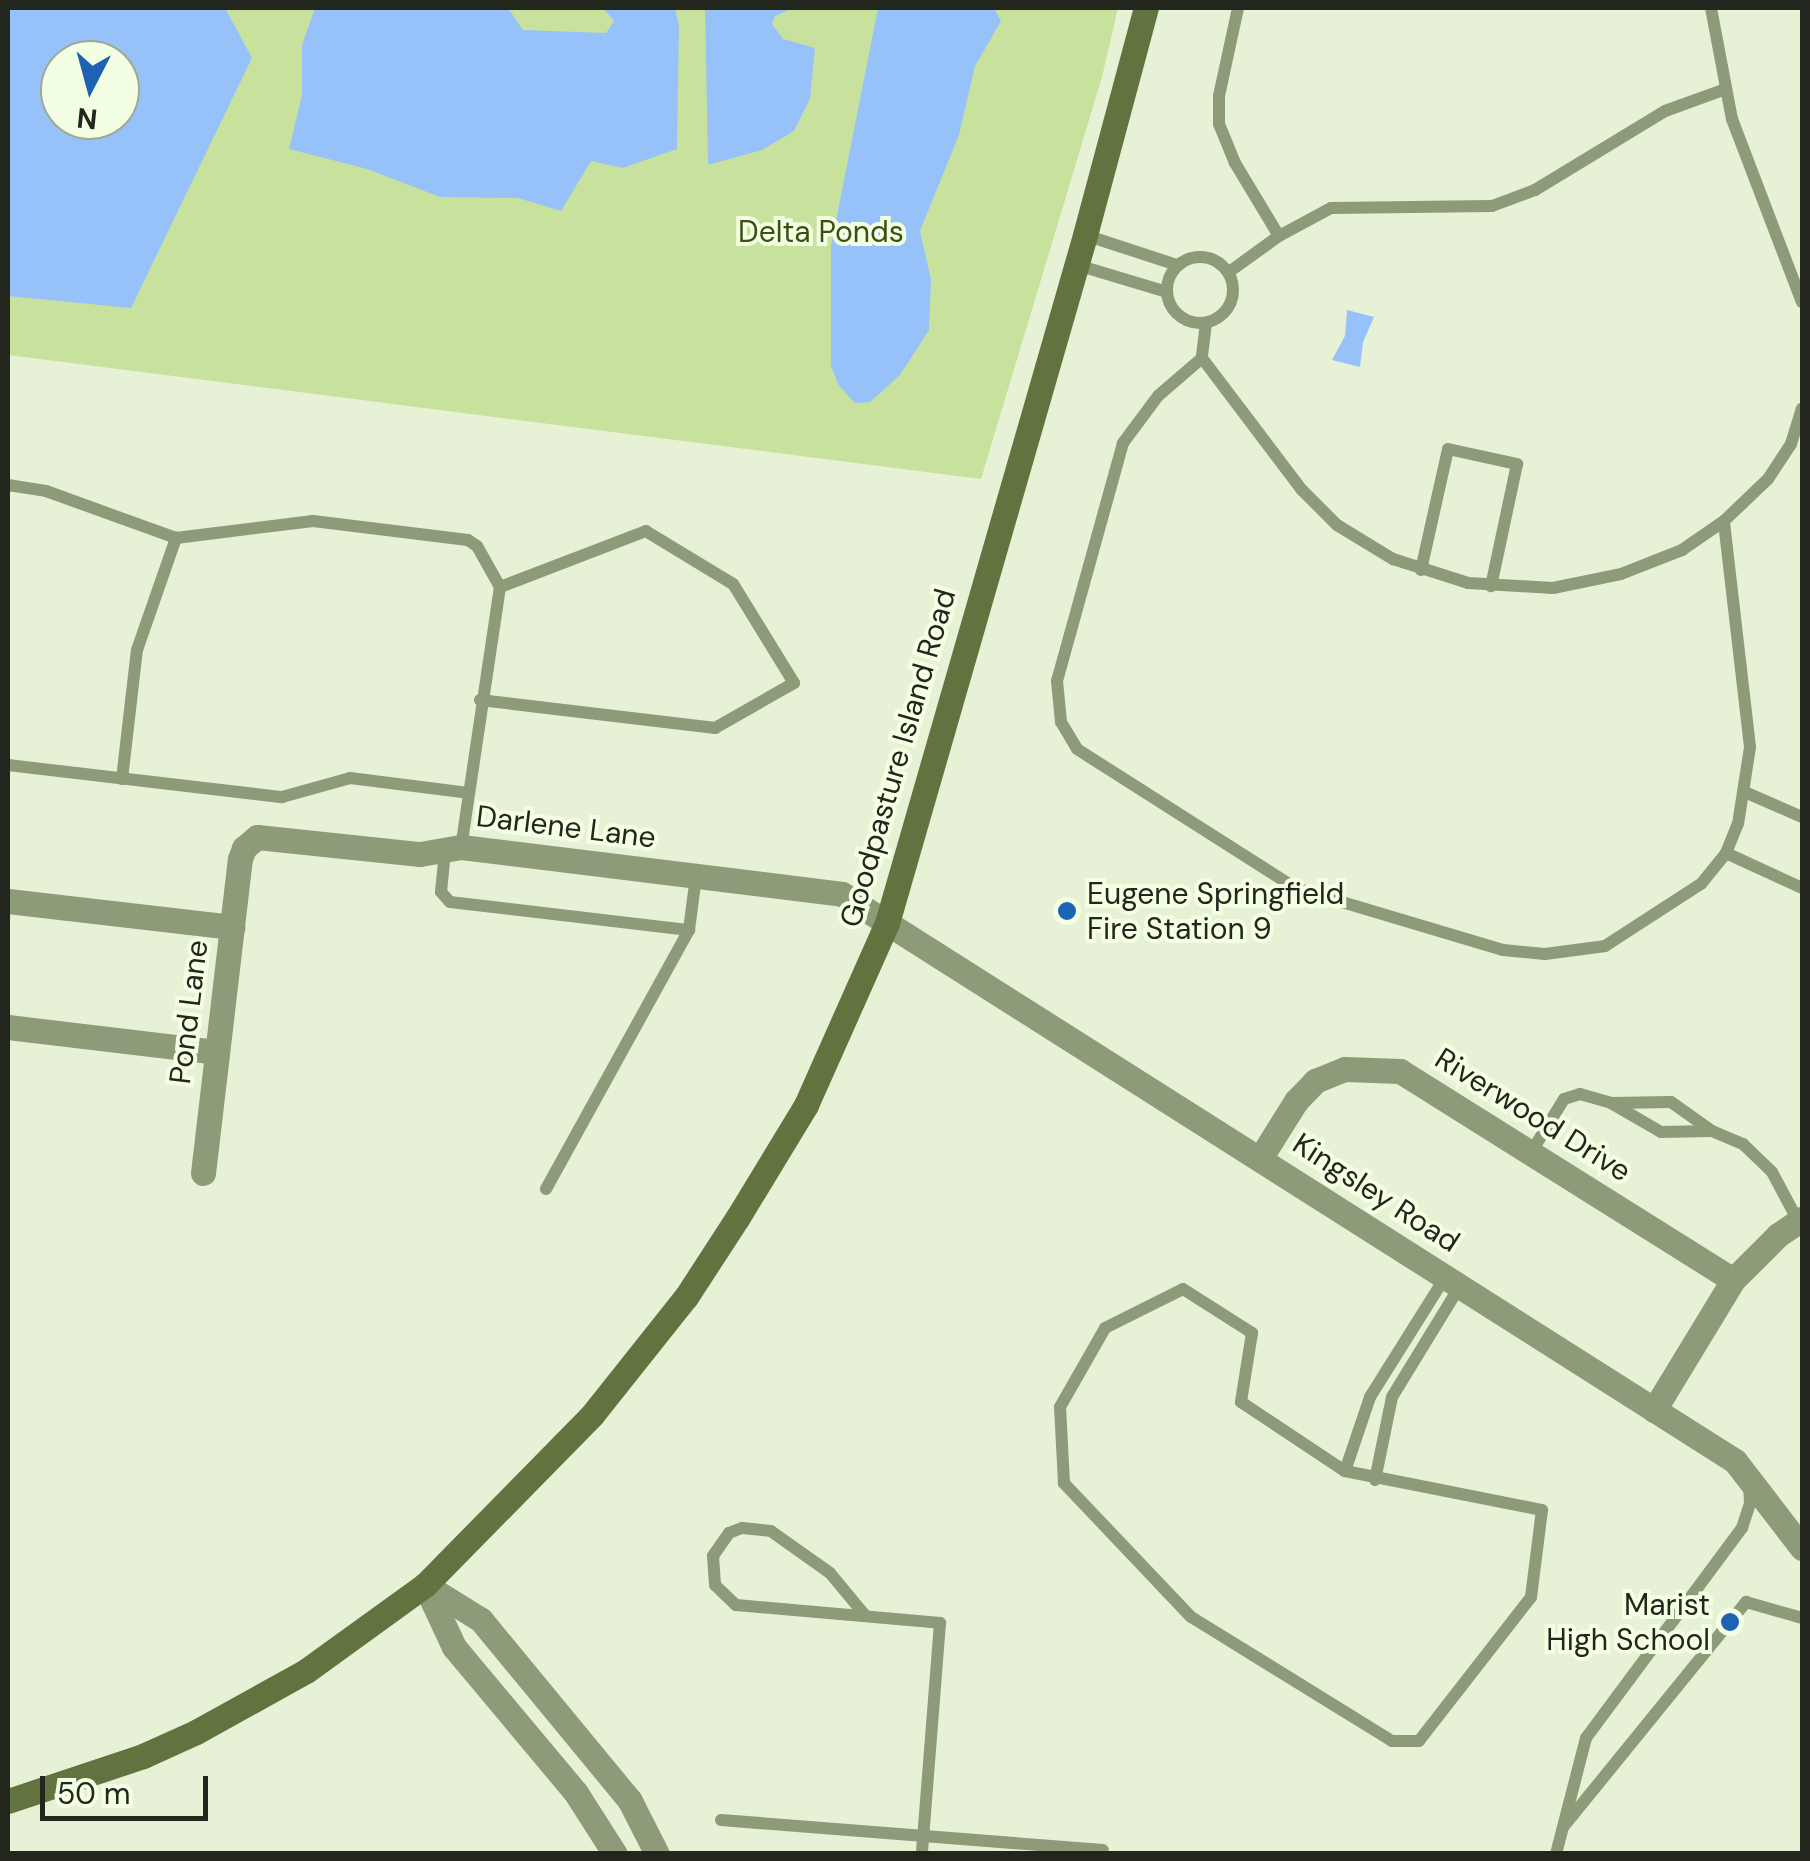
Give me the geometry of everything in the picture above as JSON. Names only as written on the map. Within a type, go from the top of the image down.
[{"type":"main road","name":"Goodpasture Island Road","points":[[8,1801],[143,1756],[196,1732],[306,1671],[425,1585],[592,1415],[686,1296],[806,1105],[887,923],[1086,235],[1146,8]]},
{"type":"street","name":"Darlene Lane","points":[[240,858],[249,842],[265,836],[420,854],[453,849],[842,894],[887,923]]},
{"type":"street","name":"Pond Lane","points":[[203,1173],[240,858]]},
{"type":"street","points":[[8,900],[232,927]]},
{"type":"street","name":"Kingsley Road","points":[[887,923],[1743,1467],[1802,1548]]},
{"type":"street","points":[[8,1027],[217,1052]]},
{"type":"street","name":"Riverwood Drive","points":[[1261,1158],[1305,1090],[1328,1074],[1363,1066],[1417,1078],[1733,1280]]},
{"type":"street","points":[[1654,1410],[1733,1280],[1770,1242],[1800,1220]]},
{"type":"street","points":[[425,1585],[454,1647],[586,1806],[615,1854]]},
{"type":"street","points":[[425,1585],[481,1620],[630,1801],[657,1854]]},
{"type":"lane","points":[[1238,8],[1219,96],[1219,124],[1235,163],[1279,236]]},
{"type":"lane","points":[[1711,8],[1723,90],[1802,302]]},
{"type":"lane","points":[[1229,272],[1324,210],[1340,206],[1492,206],[1535,190],[1665,111],[1723,90]]},
{"type":"lane","points":[[1086,235],[1178,265]]},
{"type":"lane","points":[[1188,258],[1211,258],[1229,272],[1234,283],[1230,306],[1206,322],[1184,318],[1174,311],[1167,292],[1178,265],[1188,258]]},
{"type":"lane","points":[[1076,265],[1167,292]]},
{"type":"lane","points":[[1206,322],[1202,358],[1158,396],[1123,442],[1057,681],[1061,722],[1077,749],[1295,888],[1515,952],[1545,954],[1605,946],[1701,884],[1726,853],[1746,793],[1750,747],[1724,521]]},
{"type":"lane","points":[[1202,358],[1302,490],[1337,525],[1382,554],[1422,570],[1490,586],[1552,588],[1621,574],[1682,550],[1724,521],[1771,474],[1790,444],[1802,409]]},
{"type":"lane","points":[[1422,570],[1448,449],[1517,464],[1490,586]]},
{"type":"lane","points":[[8,485],[46,491],[176,538],[313,520],[468,540],[488,561],[500,586],[468,793],[441,892],[450,902],[689,930]]},
{"type":"lane","points":[[480,700],[716,728],[794,682],[734,584],[646,532],[500,586]]},
{"type":"lane","points":[[122,779],[137,650],[176,538]]},
{"type":"lane","points":[[8,765],[282,797],[350,778],[468,793]]},
{"type":"lane","points":[[1746,793],[1802,816]]},
{"type":"lane","points":[[1726,853],[1802,888]]},
{"type":"lane","points":[[546,1189],[689,930],[696,876]]},
{"type":"lane","points":[[1532,1151],[1568,1096],[1580,1094],[1611,1103],[1661,1132],[1712,1131]]},
{"type":"lane","points":[[1611,1103],[1671,1102],[1712,1131],[1732,1138],[1763,1160],[1800,1220]]},
{"type":"lane","points":[[1345,1470],[1370,1398],[1453,1281]]},
{"type":"lane","points":[[1375,1480],[1392,1397],[1453,1281]]},
{"type":"lane","points":[[1183,1289],[1252,1333],[1241,1402],[1345,1470],[1375,1480],[1542,1510],[1531,1598],[1427,1735],[1411,1744],[1392,1741],[1191,1617],[1064,1483],[1060,1407],[1105,1328],[1183,1289]]},
{"type":"lane","points":[[1556,1854],[1586,1738],[1742,1528],[1750,1489],[1743,1467]]},
{"type":"lane","points":[[864,1614],[830,1573],[772,1531],[742,1528],[729,1534],[712,1556],[716,1586],[736,1604],[940,1623],[922,1854]]},
{"type":"lane","points":[[1562,1829],[1746,1602],[1802,1618]]},
{"type":"lane","points":[[722,1820],[1103,1850]]},
{"type":"green space","name":"Delta Ponds","points":[[8,8],[1118,8],[1102,77],[981,479],[8,355]]},
{"type":"water","points":[[8,8],[225,8],[252,58],[131,308],[8,296]]},
{"type":"water","points":[[315,8],[508,8],[523,30],[606,33],[614,21],[603,8],[675,8],[679,26],[677,149],[623,168],[591,161],[561,211],[518,198],[440,197],[367,169],[289,149],[302,95],[302,45]]},
{"type":"water","points":[[705,8],[793,8],[775,16],[772,24],[783,39],[815,48],[810,99],[794,131],[762,150],[708,165]]},
{"type":"water","points":[[878,8],[994,8],[1001,21],[975,66],[959,135],[920,231],[931,279],[929,330],[900,375],[870,402],[855,403],[839,386],[831,366],[831,246]]},
{"type":"water","points":[[1347,310],[1374,317],[1363,342],[1360,367],[1332,360],[1345,336]]},
{"type":"place","name":"Eugene Springfield Fire Station 9","points":[[1067,911]]},
{"type":"place","name":"Marist High School","points":[[1730,1622]]}]
